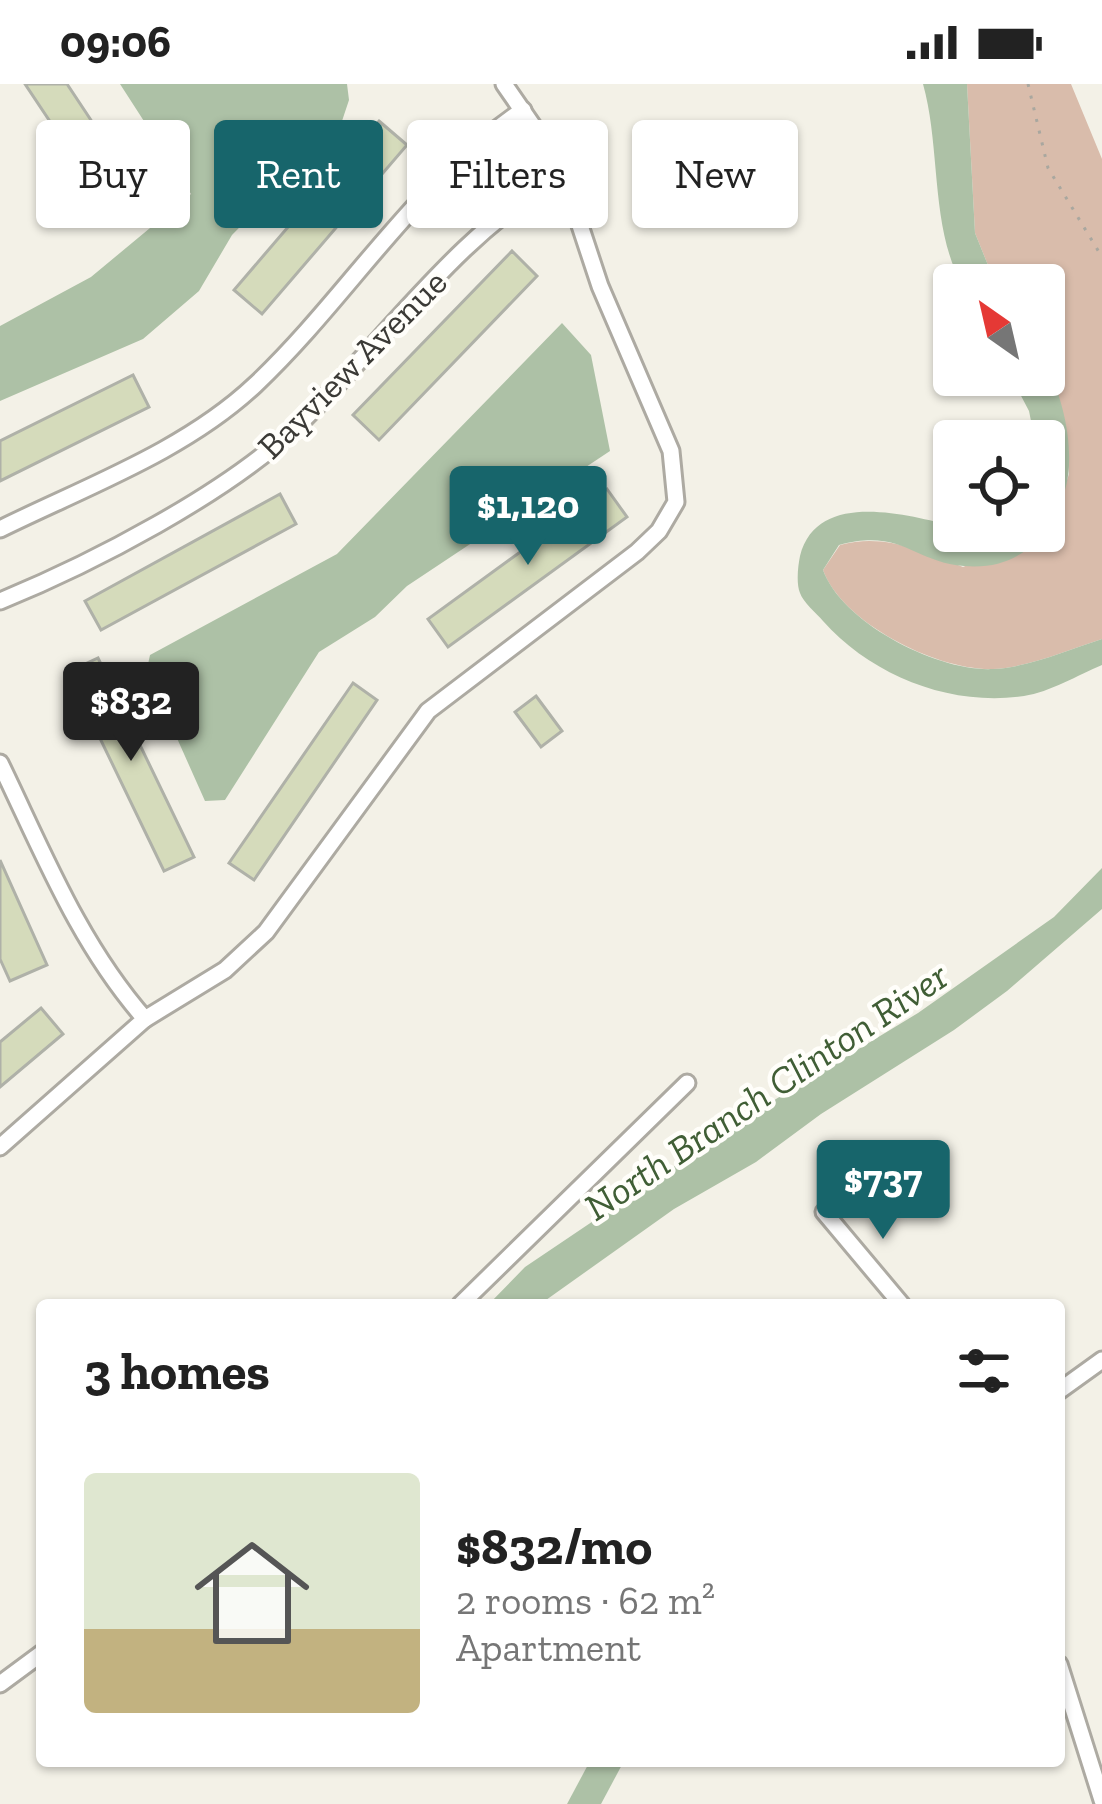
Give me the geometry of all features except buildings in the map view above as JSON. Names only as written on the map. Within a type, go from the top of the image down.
[{"type":"street","points":[[504,84],[529,120]]},
{"type":"street","name":"Bayview Avenue","points":[[0,529],[159,450],[233,403],[276,363],[444,172],[523,110]]},
{"type":"street","name":"Bayview Avenue","points":[[0,601],[178,511],[247,468],[308,416],[486,228]]},
{"type":"street","points":[[0,1147],[145,1019],[226,970],[256,943],[428,710],[626,562],[650,541],[672,510],[679,494],[668,441],[606,301],[581,228]]},
{"type":"street","points":[[0,764],[41,855],[94,951],[145,1019]]},
{"type":"street","points":[[466,1299],[687,1083]]},
{"type":"street","points":[[824,1212],[897,1299]]},
{"type":"street","points":[[1065,1387],[1102,1360]]},
{"type":"street","points":[[0,1684],[36,1657]]},
{"type":"street","points":[[1065,1683],[1102,1800]]},
{"type":"path","points":[[1028,84],[1048,168],[1102,257]]},
{"type":"shaded area","points":[[120,84],[347,84],[349,100],[342,120],[214,120],[214,228],[239,228],[199,291],[143,339],[0,401],[0,326],[91,277],[150,228],[190,228],[190,120],[143,120]]},
{"type":"shaded area","points":[[923,84],[967,84],[975,233],[988,264],[952,262],[940,212]]},
{"type":"shaded area","points":[[967,84],[1071,84],[1102,159],[1102,639],[1035,662],[993,669],[946,662],[894,640],[850,608],[823,570],[840,545],[856,542],[902,545],[963,567],[998,552],[1065,552],[1069,474],[1065,420],[1055,396],[1065,396],[1065,264],[988,264],[975,233]]},
{"type":"shaded area","points":[[562,323],[591,355],[610,451],[407,586],[375,617],[319,652],[225,800],[205,801],[176,736],[164,691],[145,678],[150,655],[337,554]]},
{"type":"shaded area","points":[[1021,396],[1058,396],[1065,420],[1031,420]]},
{"type":"shaded area","points":[[1065,421],[1069,459],[1065,490]]},
{"type":"shaded area","points":[[889,513],[933,521],[933,552],[1024,552],[1001,563],[964,566],[893,543],[839,545],[823,570],[834,590],[871,625],[920,653],[971,668],[1007,668],[1102,639],[1102,665],[1044,691],[996,698],[941,692],[865,657],[802,596],[800,556],[810,535],[825,522],[844,514]]},
{"type":"shaded area","name":"North Branch Clinton River","points":[[1102,868],[1102,909],[954,1030],[821,1114],[756,1162],[674,1209],[547,1299],[494,1299],[525,1267],[761,1108],[918,1013],[1054,917]]},
{"type":"shaded area","points":[[587,1767],[621,1767],[601,1804],[567,1804]]}]
